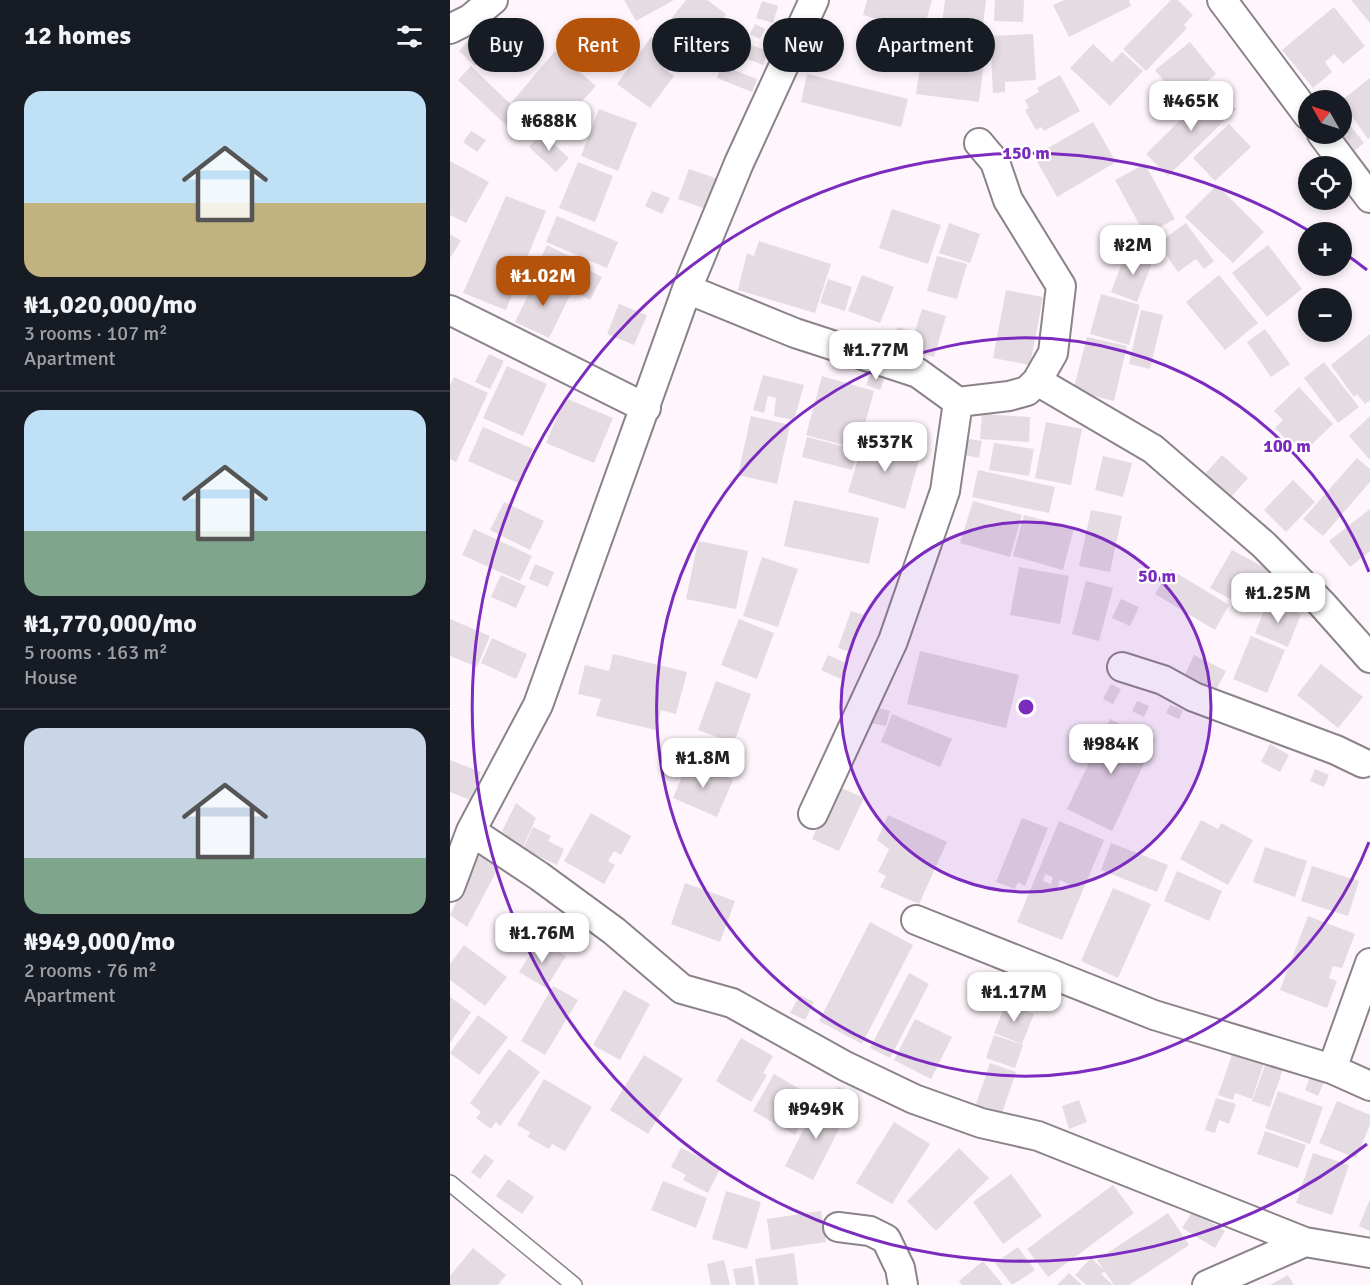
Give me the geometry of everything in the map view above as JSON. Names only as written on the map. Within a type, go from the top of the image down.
[{"type":"street","points":[[450,29],[470,19],[493,0]]},
{"type":"street","points":[[450,887],[471,831],[538,705],[687,289],[739,163],[814,0]]},
{"type":"street","points":[[1222,0],[1298,102]]},
{"type":"street","points":[[687,289],[795,333],[918,373],[958,402],[1009,396],[1027,391],[1037,381],[1053,353],[1061,286],[1008,200],[995,162],[979,143]]},
{"type":"street","points":[[1330,144],[1370,198]]},
{"type":"street","points":[[450,310],[646,408]]},
{"type":"street","points":[[1037,381],[1154,449],[1264,545],[1322,604],[1370,658]]},
{"type":"street","points":[[813,814],[893,641],[945,491],[958,402]]},
{"type":"street","points":[[1122,667],[1163,680],[1194,697],[1368,762]]},
{"type":"street","points":[[471,831],[539,876],[614,931],[682,989],[732,1003],[845,1065],[914,1099],[981,1123],[1038,1136],[1305,1242],[1370,1253]]},
{"type":"street","points":[[916,920],[1154,1015],[1332,1069],[1370,1086]]},
{"type":"street","points":[[1332,1069],[1370,963]]},
{"type":"street","points":[[838,1227],[870,1231],[886,1239],[900,1269],[903,1285]]},
{"type":"street","points":[[1207,1285],[1305,1242]]},
{"type":"lane","points":[[450,1183],[574,1285]]},
{"type":"building","points":[[624,0],[674,0],[640,19],[634,18]]},
{"type":"building","points":[[686,0],[707,0],[726,14],[723,18],[672,18]]},
{"type":"building","points":[[867,0],[932,0],[927,18],[874,18],[863,15]]},
{"type":"building","points":[[945,0],[986,0],[984,18],[943,18]]},
{"type":"building","points":[[995,0],[1024,0],[1023,22],[995,21]]},
{"type":"building","points":[[1064,0],[1129,0],[1131,6],[1069,37],[1053,5]]},
{"type":"building","points":[[1171,0],[1178,0],[1193,15],[1184,25],[1187,28],[1146,71],[1123,49]]},
{"type":"building","points":[[1351,0],[1370,0],[1370,23]]},
{"type":"building","points":[[762,1],[778,6],[774,18],[763,18],[763,20],[756,18]]},
{"type":"building","points":[[1334,7],[1365,46],[1343,64],[1334,54],[1325,62],[1332,72],[1313,88],[1282,50]]},
{"type":"building","points":[[755,24],[763,28],[760,39],[751,34]]},
{"type":"building","points":[[1033,34],[1036,80],[1005,82],[1005,92],[993,93],[992,72],[995,72],[995,36]]},
{"type":"building","points":[[651,37],[652,72],[669,72],[674,76],[650,108],[617,84],[626,72],[640,72],[640,52]]},
{"type":"building","points":[[468,41],[468,59],[459,51]]},
{"type":"building","points":[[1190,42],[1216,74],[1181,102],[1155,70]]},
{"type":"building","points":[[1093,44],[1112,62],[1122,52],[1143,71],[1110,106],[1070,68]]},
{"type":"building","points":[[751,45],[763,49],[763,65],[751,60]]},
{"type":"building","points":[[555,51],[556,72],[580,72],[596,86],[551,135],[512,102],[537,72],[544,72],[544,64]]},
{"type":"building","points":[[468,69],[468,72],[477,72],[534,127],[522,140],[458,80]]},
{"type":"building","points":[[719,72],[739,72],[757,79],[752,92],[717,78]]},
{"type":"building","points":[[919,72],[983,72],[979,102],[916,94]]},
{"type":"building","points":[[807,74],[908,99],[901,127],[801,102]]},
{"type":"building","points":[[1060,75],[1080,111],[1044,131],[1041,127],[1036,130],[1025,110],[1029,108],[1025,100],[1039,92],[1037,88]]},
{"type":"building","points":[[1370,78],[1370,138],[1368,139],[1352,116],[1352,92]]},
{"type":"building","points":[[1214,87],[1236,109],[1168,176],[1146,154]]},
{"type":"building","points":[[599,109],[637,123],[618,171],[581,156]]},
{"type":"building","points":[[1093,122],[1116,162],[1057,197],[1034,156]]},
{"type":"building","points":[[1229,124],[1251,147],[1215,181],[1193,158]]},
{"type":"building","points":[[1352,128],[1364,143],[1348,156],[1339,144],[1352,144]]},
{"type":"building","points":[[471,131],[486,140],[477,152],[463,142]]},
{"type":"building","points":[[542,133],[569,158],[556,172],[529,147]]},
{"type":"building","points":[[450,161],[489,182],[466,223],[450,215]]},
{"type":"building","points":[[578,162],[613,176],[595,222],[559,208]]},
{"type":"building","points":[[1145,164],[1175,219],[1145,235],[1115,180]]},
{"type":"building","points":[[689,169],[718,179],[706,209],[678,199]]},
{"type":"building","points":[[1217,185],[1264,232],[1233,263],[1185,217]]},
{"type":"building","points":[[652,191],[670,198],[662,214],[645,206]]},
{"type":"building","points":[[506,196],[546,211],[506,310],[463,293]]},
{"type":"building","points":[[892,209],[941,225],[928,264],[879,248]]},
{"type":"building","points":[[557,216],[618,242],[607,268],[546,242]]},
{"type":"building","points":[[949,223],[980,234],[970,263],[939,253]]},
{"type":"building","points":[[1186,223],[1214,261],[1204,269],[1196,259],[1178,272],[1158,243]]},
{"type":"building","points":[[450,234],[461,241],[450,258]]},
{"type":"building","points":[[759,241],[831,264],[815,313],[738,290],[747,253],[754,256]]},
{"type":"building","points":[[547,245],[569,256],[556,283],[534,272]]},
{"type":"building","points":[[1268,245],[1301,288],[1298,288],[1298,292],[1267,317],[1232,273]]},
{"type":"building","points":[[1137,249],[1155,255],[1137,302],[1111,292],[1122,263],[1130,266]]},
{"type":"building","points":[[937,256],[967,264],[957,299],[927,291]]},
{"type":"building","points":[[573,262],[602,277],[590,300],[562,283]]},
{"type":"building","points":[[862,275],[894,287],[880,323],[848,311]]},
{"type":"building","points":[[1219,275],[1258,323],[1225,350],[1186,302]]},
{"type":"building","points":[[537,277],[571,293],[549,338],[515,322]]},
{"type":"building","points":[[828,279],[852,287],[845,311],[820,303]]},
{"type":"building","points":[[1006,290],[1043,297],[1030,365],[993,358]]},
{"type":"building","points":[[1101,294],[1140,305],[1129,345],[1090,334]]},
{"type":"building","points":[[619,304],[647,315],[634,345],[607,334]]},
{"type":"building","points":[[922,309],[946,316],[934,357],[909,350]]},
{"type":"building","points":[[1141,310],[1163,315],[1150,369],[1129,364]]},
{"type":"building","points":[[898,327],[912,332],[904,355],[890,351]]},
{"type":"building","points":[[1265,329],[1290,364],[1271,377],[1247,342]]},
{"type":"building","points":[[1370,334],[1370,400],[1365,404],[1357,394],[1354,397],[1331,365]]},
{"type":"building","points":[[1087,337],[1127,346],[1114,401],[1073,391]]},
{"type":"building","points":[[489,354],[504,361],[490,389],[475,382]]},
{"type":"building","points":[[1324,362],[1359,407],[1338,423],[1304,378]]},
{"type":"building","points":[[507,366],[547,384],[523,436],[483,418]]},
{"type":"building","points":[[871,373],[885,377],[880,390],[866,385]]},
{"type":"building","points":[[763,375],[804,385],[794,420],[774,416],[776,398],[768,396],[764,413],[753,410]]},
{"type":"building","points":[[822,376],[874,391],[858,449],[806,435]]},
{"type":"building","points":[[454,377],[488,393],[456,462],[450,459],[450,385]]},
{"type":"building","points":[[1299,387],[1333,424],[1304,452],[1295,442],[1291,445],[1275,428],[1283,420],[1274,411]]},
{"type":"building","points":[[565,398],[613,418],[594,463],[546,443]]},
{"type":"building","points":[[982,414],[1030,417],[1029,442],[980,439]]},
{"type":"building","points":[[751,416],[790,425],[777,484],[738,475]]},
{"type":"building","points":[[1370,416],[1370,460],[1349,436]]},
{"type":"building","points":[[1046,422],[1082,429],[1071,485],[1035,478]]},
{"type":"building","points":[[483,427],[533,449],[518,483],[468,461]]},
{"type":"building","points":[[865,436],[921,453],[905,509],[848,492]]},
{"type":"building","points":[[807,437],[857,450],[852,470],[802,457]]},
{"type":"building","points":[[963,438],[982,441],[979,458],[960,454]]},
{"type":"building","points":[[994,443],[1034,449],[1029,476],[989,470]]},
{"type":"building","points":[[1222,455],[1248,478],[1231,497],[1205,474]]},
{"type":"building","points":[[1103,456],[1132,463],[1123,497],[1095,490]]},
{"type":"building","points":[[1357,458],[1370,469],[1370,482],[1323,536],[1303,519]]},
{"type":"building","points":[[978,470],[1055,487],[1049,513],[972,497]]},
{"type":"building","points":[[1293,480],[1315,502],[1286,532],[1264,510]]},
{"type":"building","points":[[794,500],[879,518],[869,564],[784,546]]},
{"type":"building","points":[[973,501],[1022,515],[1010,557],[960,543]]},
{"type":"building","points":[[504,502],[544,521],[530,550],[490,530]]},
{"type":"building","points":[[1370,509],[1370,551],[1350,567],[1329,541]]},
{"type":"building","points":[[1091,510],[1122,516],[1110,572],[1079,566]]},
{"type":"building","points":[[1024,515],[1074,528],[1063,570],[1013,556]]},
{"type":"building","points":[[474,529],[532,556],[520,581],[462,555]]},
{"type":"building","points":[[698,541],[748,551],[736,609],[686,599]]},
{"type":"building","points":[[1232,550],[1269,570],[1247,608],[1210,588]]},
{"type":"building","points":[[762,557],[798,569],[778,627],[743,616]]},
{"type":"building","points":[[535,564],[554,572],[548,587],[529,579]]},
{"type":"building","points":[[1019,567],[1069,576],[1060,624],[1010,615]]},
{"type":"building","points":[[1170,569],[1229,605],[1215,630],[1155,594]]},
{"type":"building","points":[[1276,572],[1293,587],[1279,602],[1262,587]]},
{"type":"building","points":[[501,575],[526,586],[516,608],[491,597]]},
{"type":"building","points":[[1086,581],[1113,588],[1099,641],[1072,634]]},
{"type":"building","points":[[1121,599],[1139,607],[1130,626],[1112,618]]},
{"type":"building","points":[[1268,601],[1301,614],[1288,647],[1255,633]]},
{"type":"building","points":[[851,611],[864,615],[851,652],[838,648]]},
{"type":"building","points":[[450,619],[490,636],[477,667],[450,656]]},
{"type":"building","points":[[739,619],[774,633],[757,679],[721,665]]},
{"type":"building","points":[[1251,636],[1285,650],[1267,693],[1233,679]]},
{"type":"building","points":[[492,638],[527,654],[516,679],[481,663]]},
{"type":"building","points":[[920,651],[1019,675],[1006,728],[907,704]]},
{"type":"building","points":[[613,654],[687,672],[676,714],[661,710],[656,730],[596,716],[601,699],[578,694],[585,665],[609,671]]},
{"type":"building","points":[[828,655],[848,664],[841,679],[821,670]]},
{"type":"building","points":[[1194,655],[1226,671],[1215,692],[1184,676]]},
{"type":"building","points":[[1321,664],[1363,697],[1338,728],[1297,695]]},
{"type":"building","points":[[716,681],[751,694],[734,743],[698,730]]},
{"type":"building","points":[[1111,684],[1121,689],[1113,704],[1103,699]]},
{"type":"building","points":[[1137,701],[1149,706],[1144,717],[1132,711]]},
{"type":"building","points":[[1170,705],[1183,710],[1179,719],[1166,713]]},
{"type":"building","points":[[875,707],[890,711],[886,726],[871,723]]},
{"type":"building","points":[[892,714],[952,739],[940,767],[881,742]]},
{"type":"building","points":[[1110,719],[1155,740],[1112,831],[1067,809]]},
{"type":"building","points":[[1270,744],[1289,755],[1280,772],[1261,762]]},
{"type":"building","points":[[450,760],[481,772],[470,800],[450,792]]},
{"type":"building","points":[[688,762],[733,780],[717,817],[673,798]]},
{"type":"building","points":[[1315,769],[1329,775],[1324,787],[1310,781]]},
{"type":"building","points":[[837,786],[864,798],[839,851],[812,839]]},
{"type":"building","points":[[516,803],[536,818],[522,849],[502,831]]},
{"type":"building","points":[[591,813],[631,836],[621,855],[614,851],[608,861],[615,865],[604,884],[564,861]]},
{"type":"building","points":[[888,815],[947,842],[919,904],[880,887],[886,876],[878,872],[889,849],[877,840]]},
{"type":"building","points":[[1022,818],[1048,828],[1025,886],[1018,882],[1015,889],[996,882]]},
{"type":"building","points":[[1201,820],[1218,829],[1221,823],[1253,840],[1228,885],[1180,859]]},
{"type":"building","points":[[1059,821],[1104,840],[1062,940],[1017,922]],"holes":[[[1045,874],[1053,877],[1051,884],[1043,881]],[[1060,880],[1070,885],[1069,889],[1058,887]]]},
{"type":"building","points":[[533,827],[551,836],[548,841],[564,849],[557,865],[523,849]]},
{"type":"building","points":[[1111,843],[1168,865],[1157,892],[1101,870]]},
{"type":"building","points":[[1265,847],[1307,861],[1295,897],[1253,882]]},
{"type":"building","points":[[482,849],[503,859],[467,927],[450,915]]},
{"type":"building","points":[[1312,866],[1359,881],[1348,916],[1301,901]]},
{"type":"building","points":[[1177,871],[1222,891],[1209,921],[1164,901]]},
{"type":"building","points":[[685,883],[735,901],[720,942],[671,924]]},
{"type":"building","points":[[1113,888],[1151,904],[1118,978],[1081,961]]},
{"type":"building","points":[[1308,916],[1355,934],[1342,968],[1333,966],[1329,978],[1337,981],[1327,1008],[1280,990]]},
{"type":"building","points":[[870,922],[913,945],[862,1044],[819,1021]]},
{"type":"building","points":[[539,940],[566,956],[546,988],[519,972]]},
{"type":"building","points":[[464,945],[507,977],[485,1006],[450,980],[450,964]]},
{"type":"building","points":[[909,973],[929,984],[890,1058],[870,1048]]},
{"type":"building","points":[[553,986],[578,1000],[545,1055],[521,1041]]},
{"type":"building","points":[[624,990],[650,1004],[620,1060],[593,1045]]},
{"type":"building","points":[[800,995],[814,1002],[805,1020],[790,1013]]},
{"type":"building","points":[[450,997],[471,1012],[450,1043]]},
{"type":"building","points":[[1006,1003],[1034,1014],[1022,1044],[994,1033]]},
{"type":"building","points":[[478,1015],[508,1037],[479,1075],[450,1053]]},
{"type":"building","points":[[915,1019],[952,1037],[931,1079],[894,1060]]},
{"type":"building","points":[[994,1035],[1023,1045],[1015,1068],[986,1058]]},
{"type":"building","points":[[741,1038],[773,1056],[763,1073],[767,1075],[751,1102],[716,1081]]},
{"type":"building","points":[[509,1049],[540,1072],[500,1126],[496,1122],[491,1129],[476,1118],[481,1112],[470,1103]]},
{"type":"building","points":[[1233,1052],[1264,1063],[1252,1099],[1235,1093],[1233,1100],[1218,1095]]},
{"type":"building","points":[[644,1055],[683,1079],[648,1134],[610,1110]]},
{"type":"building","points":[[990,1063],[1016,1072],[1001,1116],[975,1107]]},
{"type":"building","points":[[1266,1063],[1283,1069],[1270,1107],[1252,1101]]},
{"type":"building","points":[[774,1074],[815,1098],[795,1135],[753,1111]]},
{"type":"building","points":[[1311,1075],[1325,1080],[1318,1096],[1305,1090]]},
{"type":"building","points":[[544,1079],[592,1107],[565,1151],[552,1144],[549,1149],[528,1137],[530,1132],[517,1125]]},
{"type":"building","points":[[838,1087],[855,1095],[848,1110],[831,1102]]},
{"type":"building","points":[[1278,1091],[1323,1107],[1310,1144],[1265,1128]]},
{"type":"building","points":[[1216,1098],[1236,1104],[1229,1124],[1219,1120],[1215,1133],[1205,1130]]},
{"type":"building","points":[[1079,1100],[1087,1122],[1069,1129],[1062,1106]]},
{"type":"building","points":[[818,1101],[846,1115],[813,1180],[785,1166]]},
{"type":"building","points":[[1337,1101],[1370,1115],[1370,1125],[1356,1158],[1319,1143]]},
{"type":"building","points":[[894,1122],[930,1144],[892,1204],[856,1183]]},
{"type":"building","points":[[1265,1131],[1306,1145],[1298,1168],[1257,1154]]},
{"type":"building","points":[[681,1148],[721,1167],[708,1193],[683,1180],[686,1175],[671,1167]]},
{"type":"building","points":[[959,1148],[989,1178],[936,1231],[907,1201]]},
{"type":"building","points":[[1313,1153],[1349,1165],[1332,1215],[1296,1203]]},
{"type":"building","points":[[485,1154],[494,1161],[480,1179],[471,1172]]},
{"type":"building","points":[[1011,1174],[1042,1216],[1003,1244],[973,1202]]},
{"type":"building","points":[[508,1179],[534,1197],[522,1214],[496,1196]]},
{"type":"building","points":[[663,1181],[707,1198],[696,1228],[651,1210]]},
{"type":"building","points":[[1113,1185],[1134,1213],[1048,1277],[1027,1249]]},
{"type":"building","points":[[726,1191],[761,1202],[747,1249],[712,1239]]},
{"type":"building","points":[[1370,1199],[1370,1231],[1359,1226]]},
{"type":"building","points":[[821,1211],[826,1242],[771,1250],[767,1219]]},
{"type":"building","points":[[1193,1211],[1225,1231],[1215,1248],[1182,1228]]},
{"type":"building","points":[[1168,1213],[1189,1245],[1129,1285],[1114,1285],[1097,1260]]},
{"type":"building","points":[[1018,1247],[1035,1270],[1012,1285],[995,1263]]},
{"type":"building","points":[[473,1248],[506,1275],[498,1285],[450,1285],[450,1276]]},
{"type":"building","points":[[794,1253],[798,1285],[759,1285],[755,1259]]},
{"type":"building","points":[[1091,1258],[1105,1271],[1101,1274],[1113,1285],[1086,1285],[1075,1275]]},
{"type":"building","points":[[724,1260],[730,1285],[711,1285],[707,1264]]},
{"type":"building","points":[[983,1261],[1003,1285],[962,1285],[959,1281]]},
{"type":"building","points":[[752,1266],[755,1285],[736,1285],[733,1269]]},
{"type":"building","points":[[1069,1273],[1082,1285],[1057,1285]]},
{"type":"building","points":[[1288,1275],[1294,1285],[1270,1285]]}]
